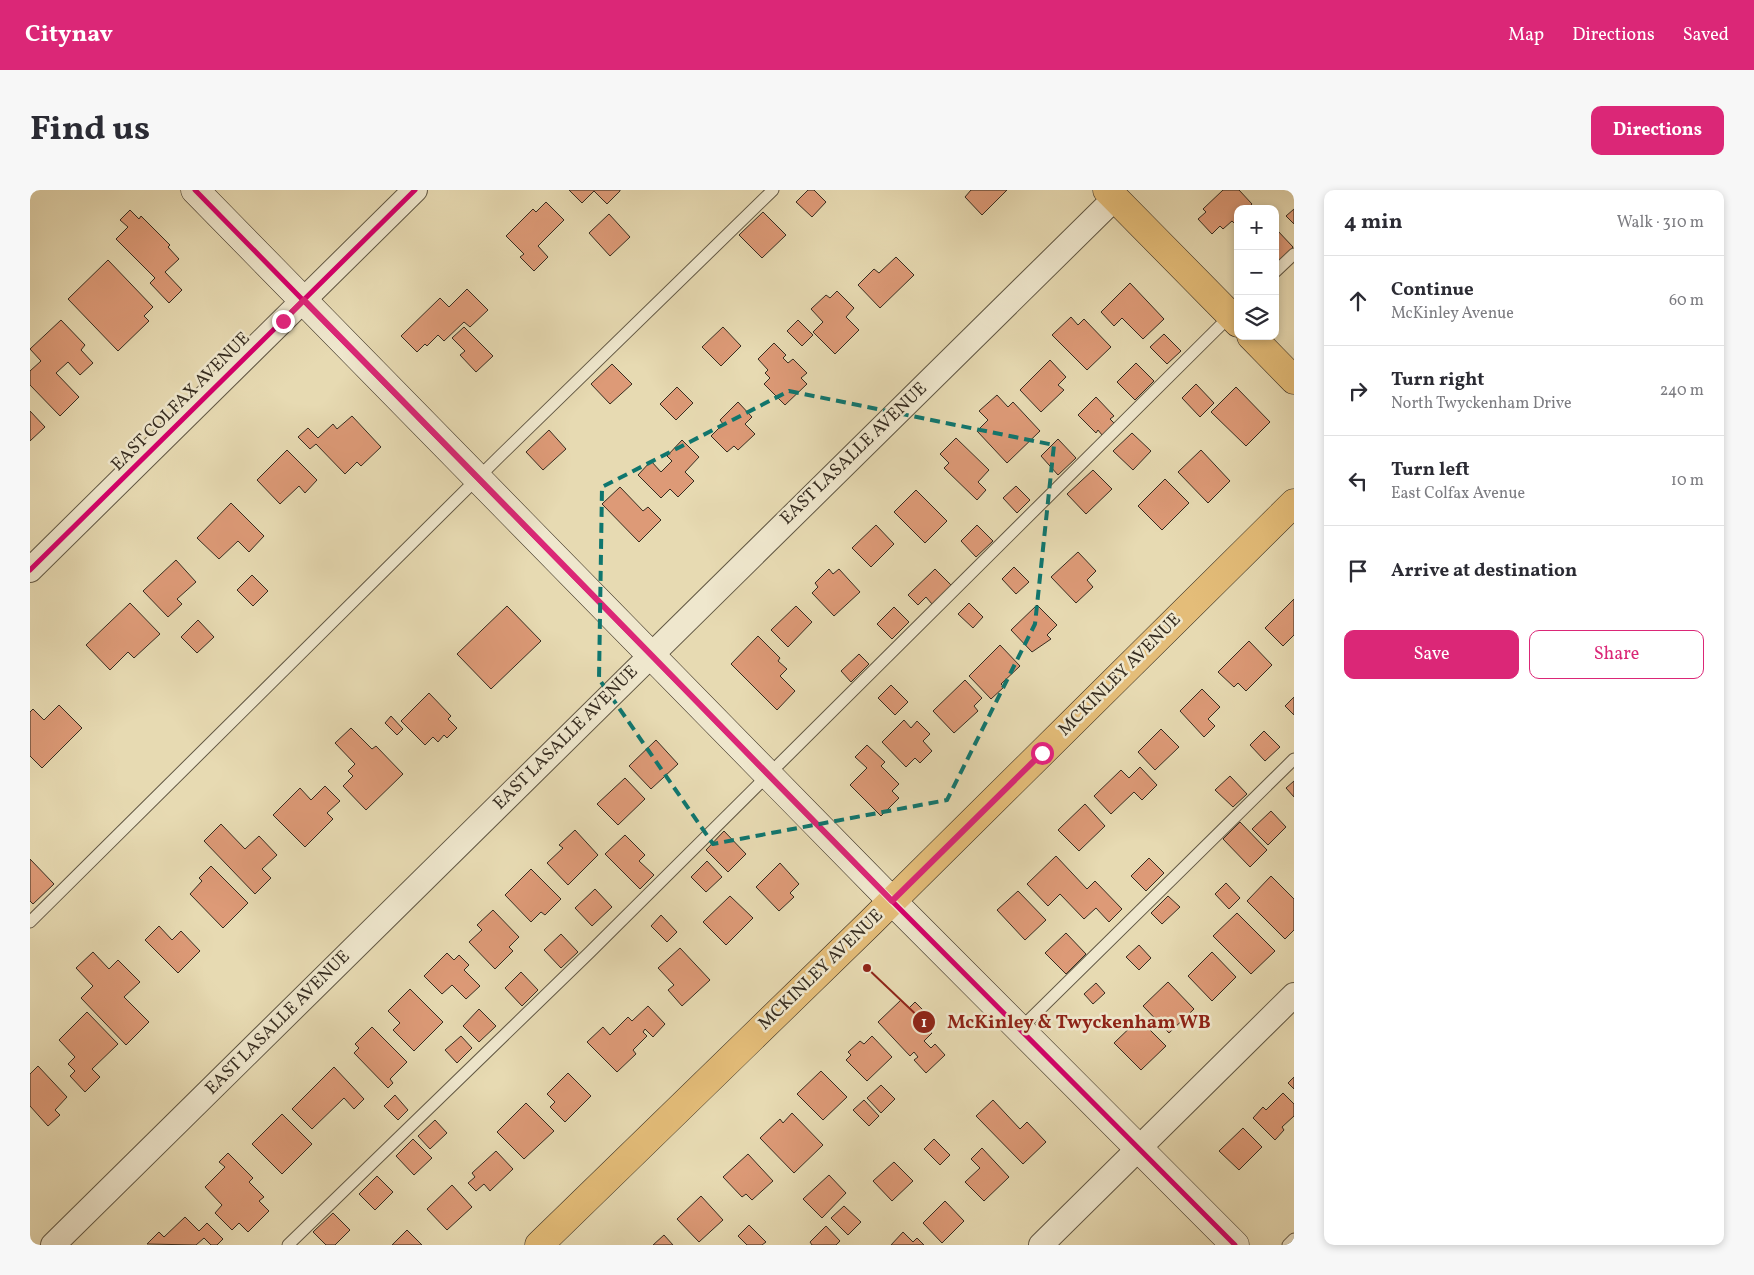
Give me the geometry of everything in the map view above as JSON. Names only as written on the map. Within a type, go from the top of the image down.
[{"type":"main road","points":[[1115,193],[1234,314]]},
{"type":"main road","points":[[1255,340],[1294,380]]},
{"type":"main road","name":"MCKINLEY AVENUE","points":[[539,1245],[892,901],[1294,503]]},
{"type":"street","points":[[195,190],[892,901],[1235,1245]]},
{"type":"street","name":"EAST COLFAX AVENUE","points":[[30,570],[416,190]]},
{"type":"street","name":"EAST LASALLE AVENUE","points":[[53,1245],[1115,193]]},
{"type":"street","points":[[1040,1245],[1294,995]]},
{"type":"lane","points":[[30,922],[773,190]]},
{"type":"lane","points":[[1279,268],[1294,254]]},
{"type":"lane","points":[[288,1245],[590,952],[768,774],[1234,316]]},
{"type":"lane","points":[[1020,1029],[1294,759]]},
{"type":"lane","points":[[1288,1245],[1294,1239]]},
{"type":"highlighted area","points":[[789,391],[1054,445],[1035,624],[947,800],[713,844],[599,679],[602,487]]},
{"type":"building","points":[[569,190],[620,191],[607,204],[594,191],[582,203]]},
{"type":"building","points":[[808,190],[814,190],[826,202],[812,217],[796,202]]},
{"type":"building","points":[[971,190],[1007,190],[982,215],[965,197]]},
{"type":"building","points":[[1223,190],[1239,190],[1252,204],[1234,205],[1234,223],[1232,221],[1223,229],[1220,226],[1212,234],[1198,219],[1206,212],[1203,209]]},
{"type":"building","points":[[546,202],[564,220],[538,246],[548,257],[534,271],[520,257],[524,254],[506,236],[533,209],[536,212]]},
{"type":"building","points":[[1294,209],[1294,224],[1286,216]]},
{"type":"building","points":[[130,210],[139,219],[141,216],[170,245],[168,247],[179,259],[165,272],[182,290],[169,303],[150,283],[155,278],[116,239],[128,227],[120,220]]},
{"type":"building","points":[[763,212],[786,235],[762,258],[739,235]]},
{"type":"building","points":[[609,214],[630,237],[610,256],[589,233]]},
{"type":"building","points":[[1279,232],[1293,247],[1279,261]]},
{"type":"building","points":[[896,257],[914,275],[880,308],[858,285],[874,269],[879,273]]},
{"type":"building","points":[[108,260],[153,307],[144,316],[149,321],[118,351],[68,299]]},
{"type":"building","points":[[1130,283],[1164,319],[1143,339],[1122,318],[1114,326],[1101,312]]},
{"type":"building","points":[[467,289],[488,310],[470,327],[464,322],[444,341],[438,335],[427,346],[425,344],[417,352],[401,336],[440,298],[449,307]]},
{"type":"building","points":[[837,291],[854,308],[846,317],[859,330],[835,354],[813,332],[823,322],[811,309],[826,295],[830,298]]},
{"type":"building","points":[[1071,317],[1078,325],[1084,319],[1111,347],[1087,370],[1052,335]]},
{"type":"building","points":[[61,320],[85,345],[81,350],[93,363],[80,375],[68,362],[56,373],[79,397],[60,416],[30,385],[30,371],[41,361],[30,349]]},
{"type":"building","points":[[798,320],[813,335],[802,346],[787,331]]},
{"type":"building","points":[[464,327],[493,356],[476,372],[460,355],[465,351],[452,338]]},
{"type":"building","points":[[723,327],[741,346],[721,366],[702,347]]},
{"type":"building","points":[[1164,334],[1181,351],[1167,364],[1150,347]]},
{"type":"building","points":[[774,343],[786,355],[783,358],[788,363],[793,359],[807,373],[801,378],[807,384],[785,405],[764,384],[770,378],[765,373],[768,370],[758,359]]},
{"type":"building","points":[[1050,360],[1066,377],[1058,385],[1064,390],[1041,412],[1020,390]]},
{"type":"building","points":[[1136,363],[1154,381],[1135,400],[1117,382]]},
{"type":"building","points":[[612,364],[632,384],[610,404],[591,384]]},
{"type":"building","points":[[1196,384],[1214,403],[1200,417],[1182,398]]},
{"type":"building","points":[[677,387],[693,403],[676,420],[660,404]]},
{"type":"building","points":[[1236,387],[1270,422],[1246,446],[1211,412]]},
{"type":"building","points":[[997,395],[1008,407],[1013,402],[1040,431],[1007,463],[977,431],[988,420],[979,411]]},
{"type":"building","points":[[1096,397],[1114,416],[1110,419],[1114,423],[1102,435],[1098,430],[1096,433],[1078,415]]},
{"type":"building","points":[[738,402],[752,417],[745,424],[755,434],[738,450],[734,446],[727,452],[711,436],[723,424],[720,420]]},
{"type":"building","points":[[30,411],[45,427],[30,441]]},
{"type":"building","points":[[352,416],[381,447],[361,466],[357,462],[345,474],[316,444],[310,449],[298,437],[308,428],[318,438],[333,424],[337,429]]},
{"type":"building","points":[[549,430],[566,449],[543,470],[526,452]]},
{"type":"building","points":[[1132,433],[1151,451],[1133,470],[1113,451]]},
{"type":"building","points":[[956,438],[989,470],[978,482],[986,490],[977,500],[944,468],[949,463],[940,454]]},
{"type":"building","points":[[1058,439],[1076,458],[1058,475],[1041,456]]},
{"type":"building","points":[[682,440],[699,457],[685,472],[694,481],[678,497],[670,489],[661,498],[638,475],[651,461],[661,472],[672,461],[667,456]]},
{"type":"building","points":[[287,450],[317,480],[305,493],[299,486],[280,504],[257,480]]},
{"type":"building","points":[[1201,450],[1230,481],[1208,503],[1178,472]]},
{"type":"building","points":[[1093,470],[1112,489],[1086,514],[1067,494]]},
{"type":"building","points":[[1165,479],[1189,503],[1162,530],[1138,506]]},
{"type":"building","points":[[1016,486],[1030,500],[1017,513],[1003,498]]},
{"type":"building","points":[[620,487],[643,511],[648,507],[661,520],[639,542],[602,504]]},
{"type":"building","points":[[916,490],[947,521],[925,543],[894,512]]},
{"type":"building","points":[[231,503],[264,536],[249,552],[238,541],[219,559],[197,538]]},
{"type":"building","points":[[876,525],[894,544],[871,567],[852,548]]},
{"type":"building","points":[[977,525],[993,541],[976,557],[961,541]]},
{"type":"building","points":[[1078,552],[1096,571],[1087,580],[1093,587],[1076,603],[1051,577]]},
{"type":"building","points":[[176,560],[196,582],[177,599],[182,604],[168,617],[143,591]]},
{"type":"building","points":[[1014,567],[1029,582],[1016,594],[1002,579]]},
{"type":"building","points":[[829,569],[833,574],[839,569],[860,592],[834,616],[812,593],[818,587],[815,583]]},
{"type":"building","points":[[935,569],[951,585],[932,604],[926,597],[918,605],[908,595]]},
{"type":"building","points":[[252,575],[268,591],[253,606],[237,590]]},
{"type":"building","points":[[1294,599],[1294,635],[1283,646],[1265,628]]},
{"type":"building","points":[[130,603],[160,634],[134,658],[128,652],[110,670],[86,645]]},
{"type":"building","points":[[969,603],[983,617],[973,628],[958,614]]},
{"type":"building","points":[[1037,605],[1057,625],[1047,635],[1051,639],[1032,652],[1011,630]]},
{"type":"building","points":[[507,606],[541,641],[491,689],[457,654]]},
{"type":"building","points":[[796,606],[812,622],[788,647],[771,630]]},
{"type":"building","points":[[894,607],[909,622],[892,639],[877,624]]},
{"type":"building","points":[[198,620],[214,637],[197,653],[181,637]]},
{"type":"building","points":[[758,636],[780,658],[778,661],[787,669],[780,676],[795,691],[777,710],[731,664]]},
{"type":"building","points":[[1249,641],[1272,665],[1246,691],[1238,683],[1234,687],[1218,672]]},
{"type":"building","points":[[1000,645],[1020,666],[1001,684],[1004,687],[991,699],[969,676]]},
{"type":"building","points":[[859,654],[869,664],[851,682],[841,671]]},
{"type":"building","points":[[965,680],[982,698],[974,706],[978,711],[954,733],[933,711]]},
{"type":"building","points":[[891,685],[908,702],[895,715],[878,698]]},
{"type":"building","points":[[1202,689],[1220,707],[1208,719],[1215,726],[1204,737],[1180,711]]},
{"type":"building","points":[[429,693],[451,716],[448,719],[457,728],[447,738],[444,735],[438,742],[433,737],[425,745],[401,721]]},
{"type":"building","points":[[1294,697],[1294,715],[1285,706]]},
{"type":"building","points":[[59,705],[82,728],[42,768],[30,756],[30,712],[33,709],[44,720]]},
{"type":"building","points":[[391,716],[403,729],[397,735],[385,723]]},
{"type":"building","points":[[904,720],[911,728],[917,721],[930,734],[923,741],[932,751],[920,763],[915,758],[906,767],[882,742]]},
{"type":"building","points":[[351,728],[372,749],[376,746],[403,774],[366,810],[343,786],[353,776],[348,771],[355,764],[335,743]]},
{"type":"building","points":[[1161,729],[1179,747],[1155,770],[1138,752]]},
{"type":"building","points":[[1264,731],[1280,747],[1265,761],[1250,745]]},
{"type":"building","points":[[656,740],[678,764],[651,789],[629,766]]},
{"type":"building","points":[[867,745],[885,762],[881,766],[899,784],[892,791],[899,798],[881,816],[850,785],[867,768],[855,757]]},
{"type":"building","points":[[1140,767],[1157,785],[1142,800],[1134,792],[1111,814],[1094,796],[1121,770],[1129,778]]},
{"type":"building","points":[[1230,776],[1247,794],[1233,807],[1215,790]]},
{"type":"building","points":[[625,778],[645,799],[618,825],[597,804]]},
{"type":"building","points":[[1294,781],[1294,797],[1286,788]]},
{"type":"building","points":[[325,786],[340,801],[327,813],[333,819],[305,847],[273,815],[300,788],[311,800]]},
{"type":"building","points":[[1085,804],[1105,826],[1079,851],[1058,830]]},
{"type":"building","points":[[1271,811],[1286,827],[1268,845],[1252,829]]},
{"type":"building","points":[[1240,822],[1267,850],[1250,867],[1223,839]]},
{"type":"building","points":[[221,824],[245,849],[259,836],[277,855],[262,869],[271,878],[255,894],[204,841]]},
{"type":"building","points":[[575,830],[598,855],[568,885],[547,863],[563,848],[559,845]]},
{"type":"building","points":[[724,831],[746,854],[728,872],[706,850]]},
{"type":"building","points":[[625,835],[645,855],[639,861],[654,875],[640,889],[605,854]]},
{"type":"building","points":[[1056,856],[1087,889],[1095,881],[1122,909],[1109,922],[1096,908],[1084,919],[1060,894],[1048,906],[1027,884]]},
{"type":"building","points":[[1149,858],[1164,873],[1146,891],[1131,876]]},
{"type":"building","points":[[30,859],[54,884],[33,904],[30,901]]},
{"type":"building","points":[[707,861],[722,877],[706,892],[691,877]]},
{"type":"building","points":[[780,863],[799,884],[790,893],[794,897],[779,911],[756,887]]},
{"type":"building","points":[[211,866],[248,903],[223,928],[190,894],[202,881],[199,878]]},
{"type":"building","points":[[531,869],[561,899],[545,915],[541,912],[531,922],[505,895]]},
{"type":"building","points":[[1271,876],[1294,899],[1294,930],[1285,939],[1247,901]]},
{"type":"building","points":[[1226,883],[1240,898],[1229,909],[1215,894]]},
{"type":"building","points":[[595,889],[612,907],[592,926],[575,908]]},
{"type":"building","points":[[1018,891],[1046,920],[1025,940],[997,910]]},
{"type":"building","points":[[730,896],[753,918],[726,945],[703,922]]},
{"type":"building","points":[[1168,896],[1180,907],[1162,924],[1151,913]]},
{"type":"building","points":[[493,910],[519,937],[509,947],[513,951],[495,969],[469,942],[482,930],[477,925]]},
{"type":"building","points":[[1237,913],[1275,951],[1251,974],[1213,936]]},
{"type":"building","points":[[661,915],[677,932],[667,942],[651,926]]},
{"type":"building","points":[[159,926],[172,940],[181,931],[200,951],[178,973],[145,940]]},
{"type":"building","points":[[1066,933],[1086,954],[1066,974],[1045,953]]},
{"type":"building","points":[[561,934],[578,952],[561,968],[544,950]]},
{"type":"building","points":[[1139,945],[1151,958],[1139,970],[1126,957]]},
{"type":"building","points":[[680,948],[710,980],[682,1006],[668,990],[674,985],[658,968]]},
{"type":"building","points":[[93,952],[109,969],[118,960],[140,982],[124,997],[149,1022],[126,1045],[81,998],[93,986],[76,968]]},
{"type":"building","points":[[1212,952],[1236,977],[1212,1001],[1188,976]]},
{"type":"building","points":[[447,953],[454,960],[459,955],[469,965],[464,970],[480,986],[466,999],[452,985],[442,994],[424,976]]},
{"type":"building","points":[[521,972],[538,990],[522,1006],[505,988]]},
{"type":"building","points":[[1168,982],[1194,1009],[1169,1033],[1143,1006]]},
{"type":"building","points":[[1096,983],[1105,993],[1093,1004],[1084,994]]},
{"type":"building","points":[[410,989],[443,1022],[414,1051],[393,1030],[400,1023],[388,1011]]},
{"type":"building","points":[[901,1000],[909,1008],[915,1002],[927,1014],[920,1021],[932,1033],[924,1041],[931,1048],[935,1044],[945,1055],[926,1073],[914,1060],[918,1057],[914,1052],[910,1056],[878,1022]]},
{"type":"building","points":[[648,1006],[665,1024],[653,1037],[645,1029],[643,1032],[647,1036],[633,1050],[636,1054],[617,1072],[587,1042],[603,1027],[610,1035],[628,1017],[632,1021]]},
{"type":"building","points":[[479,1009],[496,1026],[479,1042],[463,1026]]},
{"type":"building","points":[[87,1012],[118,1044],[92,1069],[100,1077],[85,1092],[70,1076],[75,1071],[68,1064],[75,1057],[59,1040]]},
{"type":"building","points":[[1139,1019],[1166,1046],[1141,1070],[1114,1043]]},
{"type":"building","points":[[372,1027],[407,1062],[390,1079],[393,1083],[388,1088],[354,1053],[359,1048],[355,1044]]},
{"type":"building","points":[[461,1036],[472,1048],[457,1063],[445,1050]]},
{"type":"building","points":[[872,1036],[892,1057],[867,1081],[846,1060],[851,1055],[848,1052],[860,1041],[864,1044]]},
{"type":"building","points":[[38,1066],[67,1097],[55,1110],[60,1115],[48,1126],[30,1106],[30,1074]]},
{"type":"building","points":[[334,1067],[364,1099],[354,1109],[344,1098],[312,1129],[292,1109]]},
{"type":"building","points":[[821,1071],[847,1097],[823,1120],[797,1094]]},
{"type":"building","points":[[568,1073],[591,1096],[565,1122],[550,1107],[555,1102],[547,1094]]},
{"type":"building","points":[[1294,1077],[1294,1089],[1288,1083]]},
{"type":"building","points":[[881,1085],[895,1099],[881,1113],[867,1098]]},
{"type":"building","points":[[1283,1093],[1294,1104],[1294,1116],[1282,1127],[1284,1130],[1275,1140],[1253,1118],[1263,1107],[1266,1110]]},
{"type":"building","points":[[395,1095],[408,1110],[398,1120],[384,1106]]},
{"type":"building","points":[[864,1100],[879,1116],[869,1126],[853,1110]]},
{"type":"building","points":[[993,1100],[1020,1129],[1027,1122],[1046,1142],[1023,1164],[976,1116]]},
{"type":"building","points":[[526,1103],[554,1131],[524,1159],[497,1132]]},
{"type":"building","points":[[792,1113],[823,1145],[794,1173],[760,1138],[780,1119],[783,1123]]},
{"type":"building","points":[[282,1114],[312,1144],[282,1174],[252,1144]]},
{"type":"building","points":[[435,1120],[447,1133],[430,1149],[418,1136]]},
{"type":"building","points":[[1243,1128],[1262,1147],[1239,1170],[1219,1151]]},
{"type":"building","points":[[413,1139],[432,1158],[414,1175],[396,1156]]},
{"type":"building","points":[[934,1139],[950,1155],[940,1165],[924,1149]]},
{"type":"building","points":[[982,1148],[1009,1177],[984,1201],[965,1182],[980,1168],[971,1159]]},
{"type":"building","points":[[496,1151],[513,1169],[490,1191],[484,1184],[476,1191],[468,1183],[475,1177],[472,1173]]},
{"type":"building","points":[[228,1153],[253,1178],[249,1182],[264,1197],[259,1201],[269,1211],[248,1232],[239,1223],[232,1230],[215,1213],[222,1205],[205,1187],[225,1167],[219,1162]]},
{"type":"building","points":[[748,1154],[773,1181],[752,1200],[746,1194],[742,1197],[723,1177]]},
{"type":"building","points":[[894,1162],[913,1181],[892,1201],[873,1181]]},
{"type":"building","points":[[829,1175],[846,1193],[822,1218],[803,1199]]},
{"type":"building","points":[[377,1176],[393,1192],[375,1210],[359,1194]]},
{"type":"building","points":[[452,1185],[472,1207],[447,1230],[427,1209]]},
{"type":"building","points":[[701,1196],[723,1220],[699,1242],[677,1219]]},
{"type":"building","points":[[945,1201],[964,1221],[942,1243],[923,1223]]},
{"type":"building","points":[[844,1206],[861,1222],[848,1235],[831,1218]]},
{"type":"building","points":[[333,1213],[350,1230],[335,1245],[326,1245],[313,1232]]},
{"type":"building","points":[[185,1217],[199,1231],[207,1223],[223,1239],[217,1245],[211,1245],[204,1238],[196,1245],[147,1244],[159,1232],[164,1237]]},
{"type":"building","points":[[749,1225],[766,1242],[762,1245],[747,1245],[738,1236]]},
{"type":"building","points":[[826,1226],[840,1241],[836,1245],[812,1245],[810,1242]]},
{"type":"building","points":[[407,1230],[422,1245],[392,1245]]},
{"type":"building","points":[[903,1232],[913,1242],[917,1238],[924,1245],[891,1245]]},
{"type":"building","points":[[664,1235],[673,1245],[653,1245]]},
{"type":"cycle path","points":[[195,190],[892,901],[1235,1245]]},
{"type":"cycle path","points":[[30,570],[415,190]]},
{"type":"place","name":"McKinley & Twyckenham WB","points":[[867,968]]},
{"type":"route","points":[[283,321],[304,300],[892,901],[1042,753]]}]
